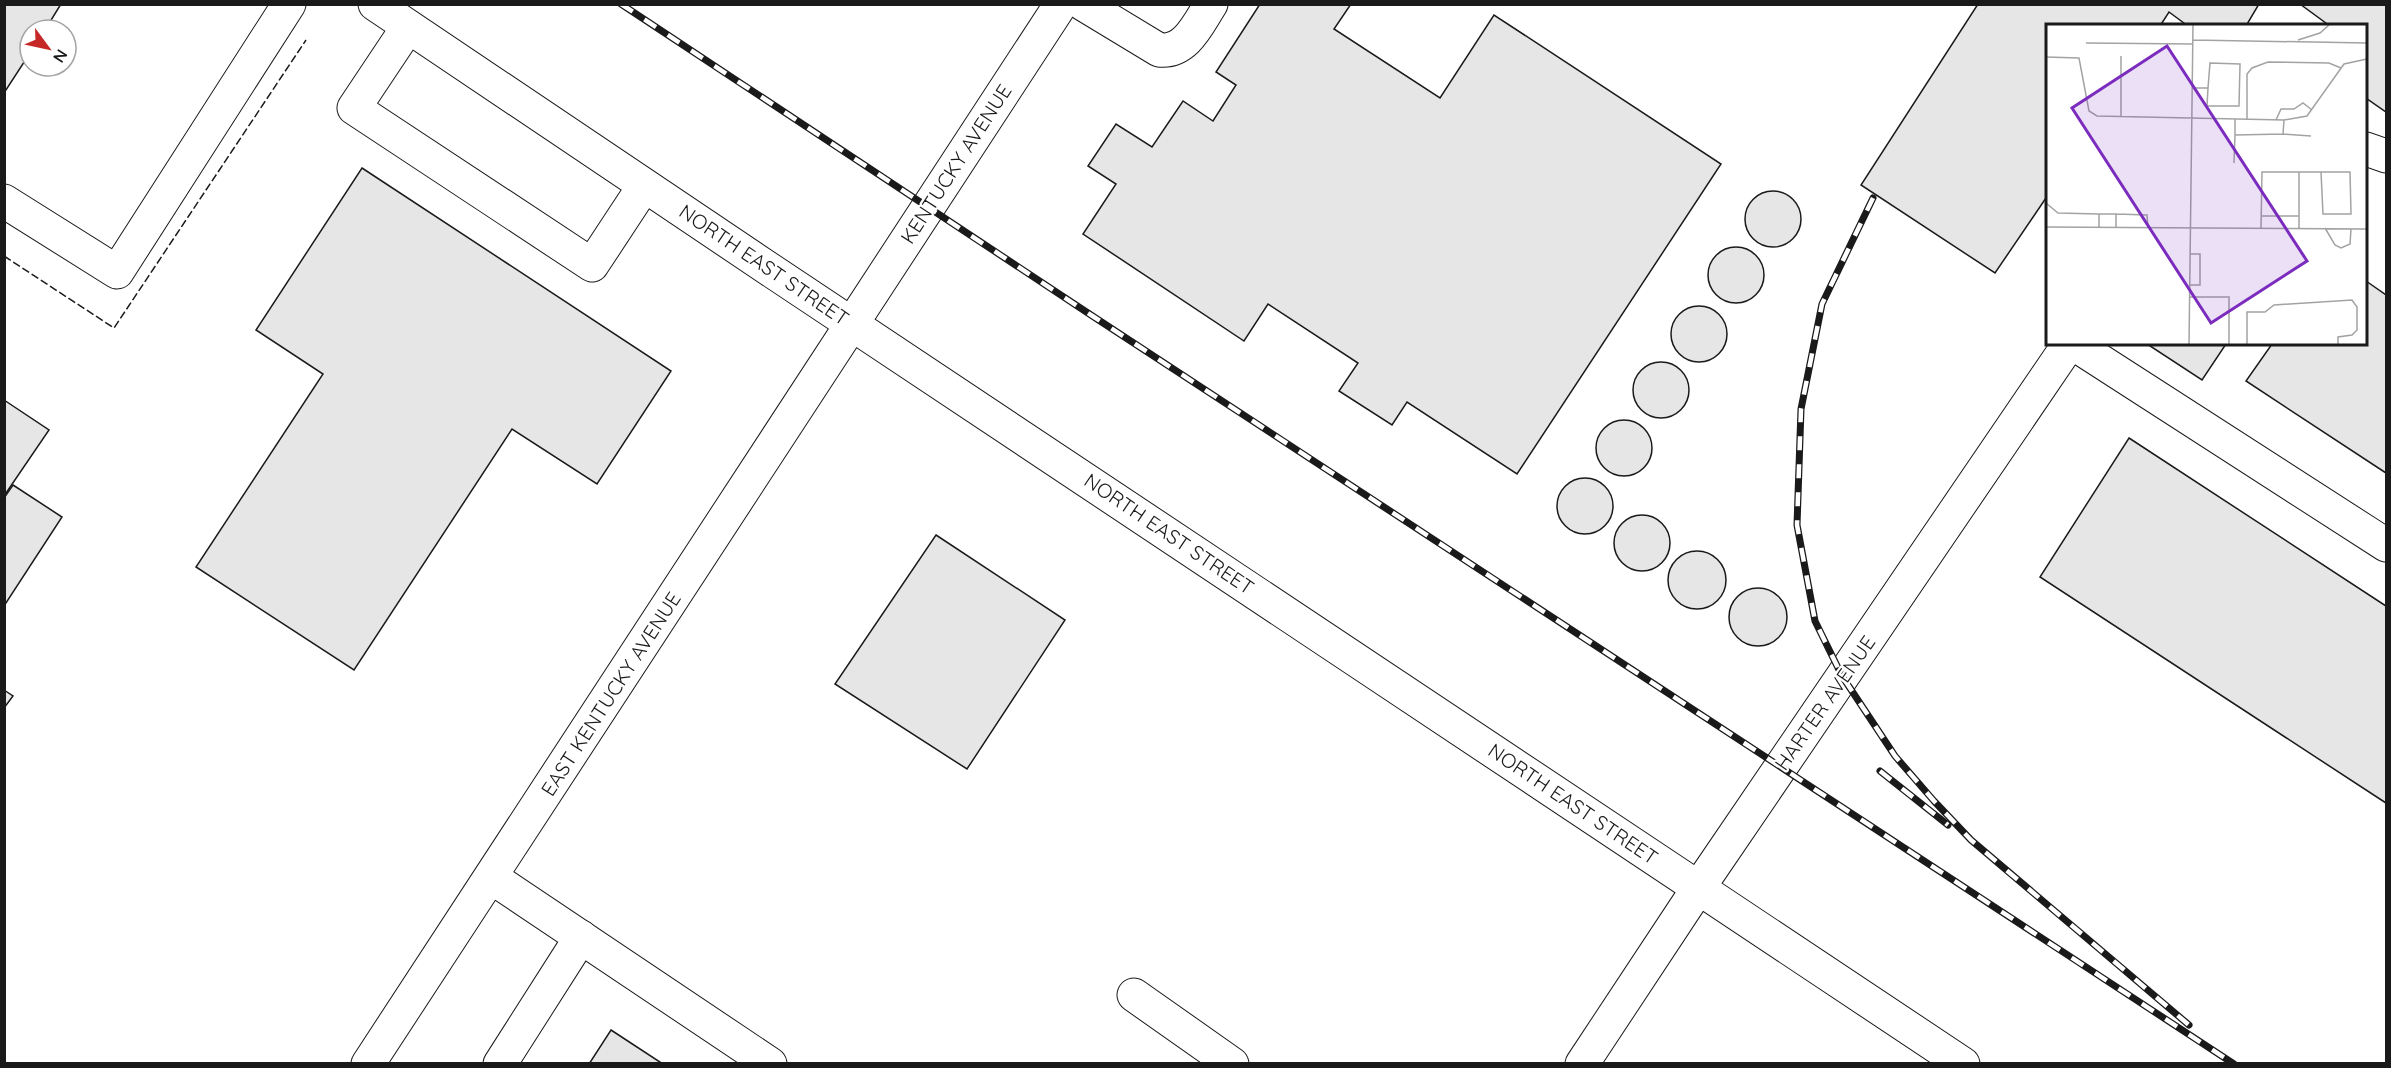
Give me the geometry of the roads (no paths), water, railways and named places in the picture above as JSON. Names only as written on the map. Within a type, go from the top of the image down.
[{"type":"street","points":[[4,201],[117,272],[289,4]]},
{"type":"street","name":"NORTH EAST STREET","points":[[375,4],[644,186],[1699,887],[1944,1058]]},
{"type":"street","name":"KENTUCKY AVENUE","points":[[852,324],[1060,4]]},
{"type":"street","points":[[1083,4],[1159,50],[1169,51],[1188,39],[1211,4]]},
{"type":"street","points":[[408,27],[354,108],[592,265],[644,186]]},
{"type":"street","points":[[2367,149],[2386,156]]},
{"type":"street","name":"EAST KENTUCKY AVENUE","points":[[368,1064],[852,324]]},
{"type":"street","name":"HARTER AVENUE","points":[[1582,1064],[1699,887],[2068,345]]},
{"type":"street","points":[[2076,345],[2386,545]]},
{"type":"street","points":[[491,877],[770,1064]]},
{"type":"street","points":[[500,1064],[581,937]]},
{"type":"street","points":[[1134,995],[1232,1064]]},
{"type":"railway","points":[[621,4],[1094,317],[2234,1064]]},
{"type":"railway","points":[[1873,198],[1822,304],[1801,409],[1797,525],[1815,621],[1842,676],[1895,756],[1934,801],[1971,840],[2189,1025]]},
{"type":"railway","points":[[1880,771],[1948,825]]}]
